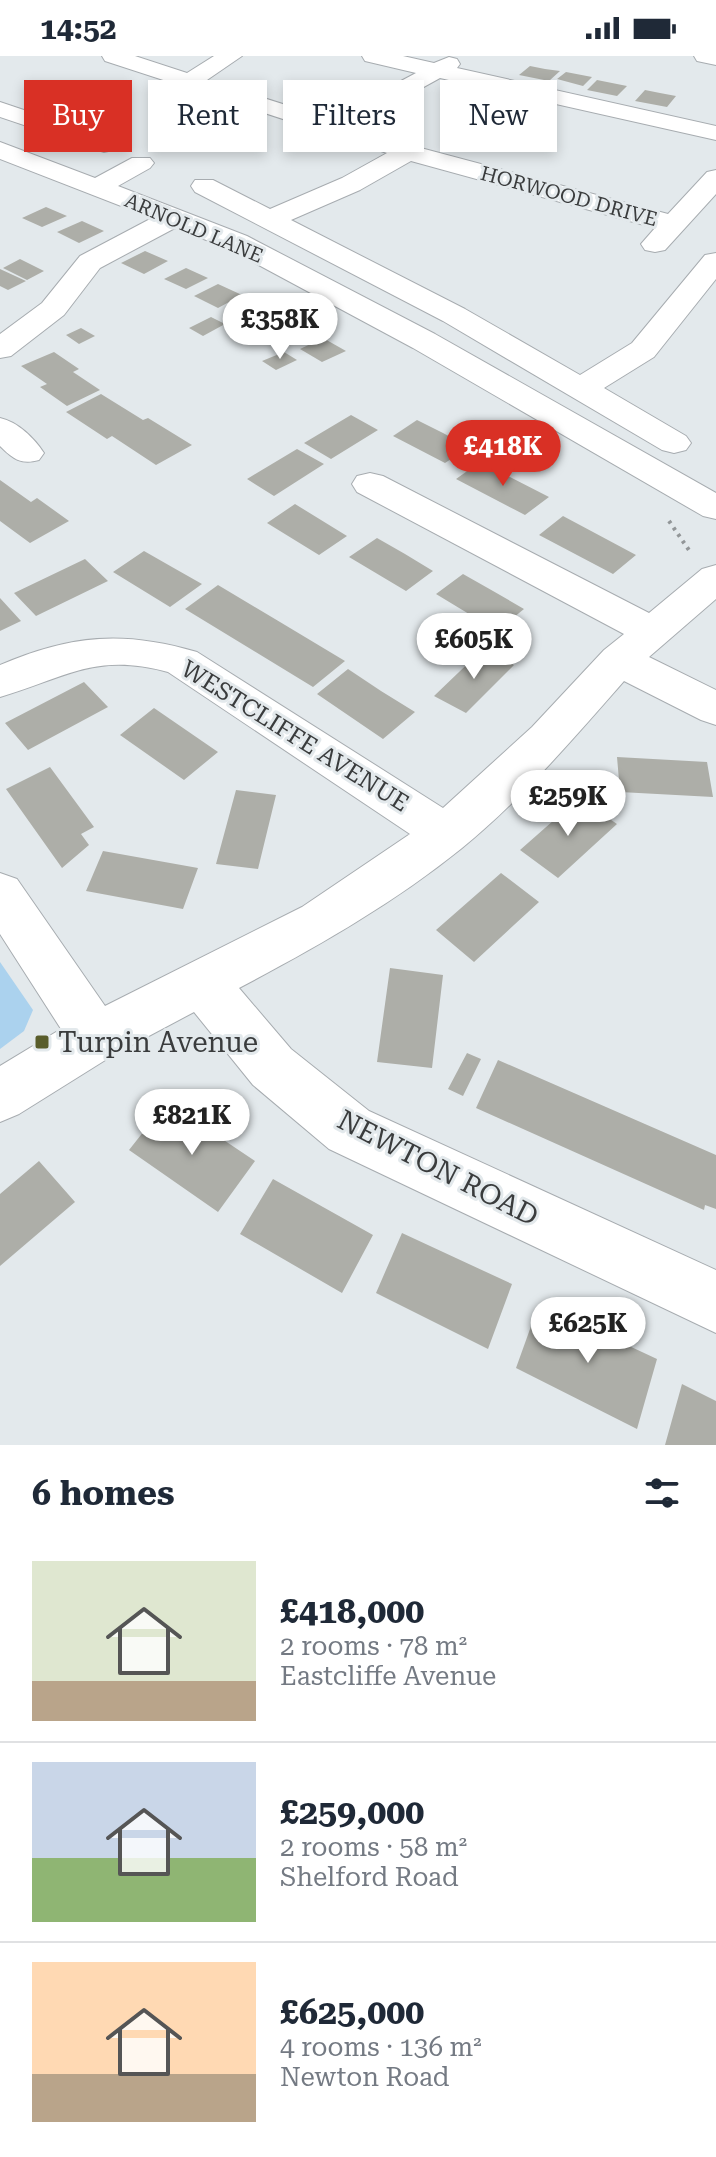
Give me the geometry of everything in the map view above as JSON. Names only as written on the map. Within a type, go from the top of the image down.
[{"type":"street","name":"HORWOOD DRIVE","points":[[113,56],[185,80]]},
{"type":"street","points":[[193,80],[231,56]]},
{"type":"street","points":[[373,56],[450,63],[716,133]]},
{"type":"street","points":[[705,56],[716,58]]},
{"type":"street","points":[[419,80],[450,63]]},
{"type":"street","points":[[0,109],[167,172]]},
{"type":"street","name":"ARNOLD LANE","points":[[0,150],[237,242],[424,341],[716,508]]},
{"type":"street","name":"HORWOOD DRIVE","points":[[408,152],[673,224]]},
{"type":"street","points":[[271,219],[351,184],[408,152]]},
{"type":"street","points":[[97,187],[122,154]]},
{"type":"street","points":[[581,387],[610,373],[643,350],[716,261],[654,246],[716,178]]},
{"type":"street","points":[[204,186],[454,315],[674,443]]},
{"type":"street","points":[[0,349],[53,309],[90,262],[175,217]]},
{"type":"street","points":[[0,428],[27,453]]},
{"type":"street","points":[[371,483],[635,646],[716,709]]},
{"type":"street","points":[[0,1096],[96,1037],[319,922],[446,834],[547,739],[635,646],[716,578]]},
{"type":"street","name":"WESTCLIFFE AVENUE","points":[[0,682],[47,660],[88,651],[119,649],[155,653],[182,662],[446,834]]},
{"type":"street","points":[[0,893],[96,1037]]},
{"type":"street","name":"NEWTON ROAD","points":[[196,983],[218,1001],[272,1067],[349,1130],[716,1302]]},
{"type":"shaded area","points":[[0,962],[33,1010],[24,1031],[0,1049]]},
{"type":"building","points":[[530,66],[560,71],[550,80],[519,75]]},
{"type":"building","points":[[566,72],[592,77],[583,86],[557,79]]},
{"type":"building","points":[[597,80],[627,86],[617,96],[587,90]]},
{"type":"building","points":[[645,90],[676,96],[667,107],[635,101]]},
{"type":"building","points":[[46,207],[67,216],[42,227],[22,218]]},
{"type":"building","points":[[82,221],[104,231],[79,243],[57,232]]},
{"type":"building","points":[[145,251],[168,261],[144,274],[121,263]]},
{"type":"building","points":[[20,259],[44,271],[27,280],[3,268]]},
{"type":"building","points":[[186,268],[208,278],[186,289],[164,279]]},
{"type":"building","points":[[0,269],[26,281],[8,290],[0,286]]},
{"type":"building","points":[[218,284],[242,295],[218,308],[194,296]]},
{"type":"building","points":[[255,301],[279,313],[255,326],[231,313]]},
{"type":"building","points":[[211,317],[225,324],[203,336],[189,328]]},
{"type":"building","points":[[292,320],[313,332],[291,343],[274,333]]},
{"type":"building","points":[[81,328],[95,336],[79,344],[66,335]]},
{"type":"building","points":[[323,338],[346,351],[322,362],[300,349]]},
{"type":"building","points":[[54,352],[79,369],[73,372],[100,390],[67,406],[40,387],[47,384],[21,366]]},
{"type":"building","points":[[284,352],[297,360],[276,370],[262,361]]},
{"type":"building","points":[[101,394],[192,445],[156,465],[112,436],[107,439],[66,412]]},
{"type":"building","points":[[351,415],[378,430],[331,459],[304,443]]},
{"type":"building","points":[[417,420],[469,447],[445,463],[393,436]]},
{"type":"building","points":[[297,449],[324,464],[274,496],[247,479]]},
{"type":"building","points":[[480,462],[549,497],[525,515],[456,479]]},
{"type":"building","points":[[0,480],[31,502],[37,498],[69,521],[30,543],[0,521]]},
{"type":"building","points":[[295,504],[347,536],[319,555],[267,523]]},
{"type":"building","points":[[563,516],[636,555],[613,574],[539,535]]},
{"type":"building","points":[[377,538],[433,571],[406,591],[349,557]]},
{"type":"building","points":[[144,551],[202,584],[170,607],[113,572]]},
{"type":"building","points":[[85,559],[108,581],[36,616],[14,593]]},
{"type":"building","points":[[463,574],[524,609],[497,631],[436,594]]},
{"type":"building","points":[[218,585],[345,661],[313,687],[185,609]]},
{"type":"building","points":[[0,598],[21,621],[0,631]]},
{"type":"building","points":[[483,649],[514,665],[466,713],[434,696]]},
{"type":"building","points":[[348,669],[415,712],[383,739],[317,694]]},
{"type":"building","points":[[84,682],[108,707],[28,750],[5,723]]},
{"type":"building","points":[[154,708],[218,752],[184,780],[120,735]]},
{"type":"building","points":[[617,757],[707,762],[713,797],[620,792]]},
{"type":"building","points":[[50,767],[94,827],[81,834],[89,845],[62,868],[6,789]]},
{"type":"building","points":[[236,790],[276,795],[258,869],[216,864]]},
{"type":"building","points":[[579,798],[617,824],[558,878],[520,850]]},
{"type":"building","points":[[103,851],[198,868],[183,909],[86,891]]},
{"type":"building","points":[[501,873],[539,902],[474,962],[436,930]]},
{"type":"building","points":[[390,968],[443,975],[432,1068],[377,1062]]},
{"type":"building","points":[[467,1053],[481,1059],[463,1096],[448,1089]]},
{"type":"building","points":[[498,1060],[716,1155],[716,1209],[705,1205],[704,1210],[476,1108]]},
{"type":"building","points":[[167,1102],[255,1161],[218,1212],[129,1150]]},
{"type":"building","points":[[39,1161],[75,1202],[0,1266],[0,1194]]},
{"type":"building","points":[[273,1179],[373,1235],[342,1293],[240,1234]]},
{"type":"building","points":[[402,1233],[512,1284],[488,1349],[376,1293]]},
{"type":"building","points":[[539,1304],[657,1359],[637,1429],[516,1368]]},
{"type":"building","points":[[682,1384],[716,1401],[716,1445],[665,1445]]},
{"type":"place","name":"Turpin Avenue","points":[[42,1042]]}]
